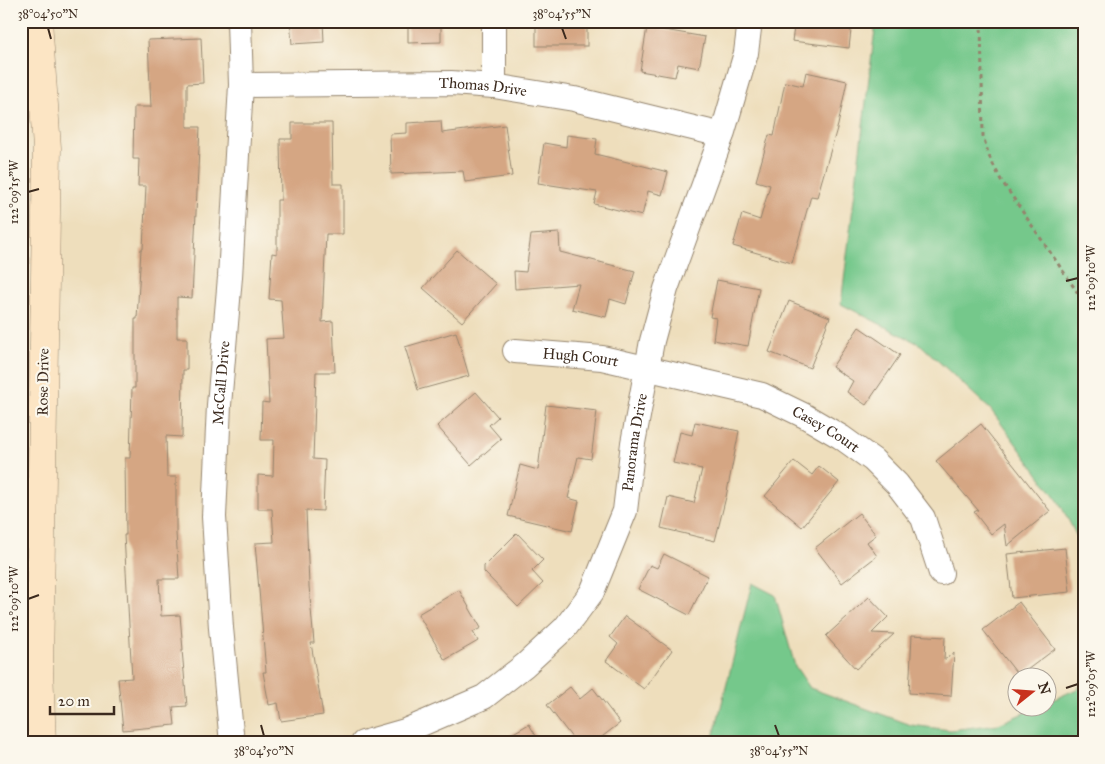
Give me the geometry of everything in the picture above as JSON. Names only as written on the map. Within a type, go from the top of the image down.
[{"type":"main road","name":"Rose Drive","points":[[38,21],[32,75],[47,148],[31,524],[42,743]]},
{"type":"street","name":"McCall Drive","points":[[232,743],[221,628],[214,518],[219,405],[230,277],[241,85],[239,21]]},
{"type":"street","points":[[494,21],[494,86]]},
{"type":"street","name":"Panorama Drive","points":[[363,743],[405,731],[484,697],[525,665],[565,628],[592,592],[626,511],[633,443],[652,341],[666,289],[722,135],[746,53],[750,21]]},
{"type":"street","name":"Thomas Drive","points":[[241,85],[451,83],[494,86],[574,99],[722,135]]},
{"type":"street","name":"Hugh Court","points":[[515,351],[602,358],[647,368]]},
{"type":"street","name":"Casey Court","points":[[647,368],[762,395],[805,416],[841,437],[873,460],[897,484],[923,518],[941,573]]},
{"type":"path","points":[[981,21],[983,136],[988,156],[1001,180],[1084,302]]},
{"type":"green space","points":[[876,21],[1084,21],[1084,550],[1059,502],[991,410],[921,345],[841,304]]},
{"type":"green space","points":[[752,583],[775,595],[795,666],[810,688],[911,725],[950,730],[999,724],[1017,716],[1058,716],[1058,697],[1079,688],[1084,673],[1084,743],[712,743]]},
{"type":"building","points":[[290,21],[323,21],[324,42],[292,44]]},
{"type":"building","points":[[408,21],[441,21],[441,42],[408,43]]},
{"type":"building","points":[[536,21],[587,21],[587,46],[536,46]]},
{"type":"building","points":[[795,21],[852,21],[849,48],[792,41]]},
{"type":"building","points":[[647,27],[705,37],[699,68],[678,64],[675,77],[640,71]]},
{"type":"building","points":[[201,38],[203,83],[187,84],[187,127],[200,127],[192,298],[177,297],[177,338],[187,338],[187,370],[183,370],[182,437],[166,436],[167,477],[176,477],[176,533],[179,579],[159,579],[161,616],[180,615],[187,706],[173,707],[175,725],[123,730],[118,679],[132,678],[124,535],[126,535],[125,458],[130,458],[132,388],[135,388],[135,319],[137,319],[141,249],[143,249],[146,186],[138,186],[139,159],[133,159],[134,107],[151,107],[148,40]]},
{"type":"building","points":[[806,72],[847,81],[838,125],[817,197],[811,196],[792,263],[733,246],[742,214],[760,220],[770,185],[756,181],[769,135],[774,136],[785,82],[803,86]]},
{"type":"building","points":[[441,121],[442,133],[505,125],[512,176],[465,182],[463,171],[391,174],[390,134],[407,133],[407,123]]},
{"type":"building","points":[[292,123],[332,123],[333,184],[343,184],[343,234],[326,234],[322,322],[333,321],[335,372],[316,372],[313,459],[325,460],[323,511],[306,510],[309,586],[314,643],[311,643],[323,715],[281,721],[278,703],[269,705],[263,672],[266,672],[255,543],[274,542],[272,509],[258,509],[258,475],[273,476],[274,440],[261,440],[262,402],[269,403],[266,339],[284,338],[281,300],[269,299],[272,253],[277,254],[277,200],[281,200],[280,139],[292,139]]},
{"type":"building","points":[[567,135],[597,139],[595,154],[668,172],[662,195],[648,191],[642,216],[594,204],[597,192],[538,183],[544,143],[566,147]]},
{"type":"building","points":[[559,233],[560,252],[635,271],[626,304],[610,299],[606,317],[572,309],[579,284],[515,289],[514,271],[526,272],[531,235]]},
{"type":"building","points":[[457,250],[496,284],[462,322],[423,288]]},
{"type":"building","points":[[717,280],[759,288],[748,346],[713,340],[716,318],[710,317]]},
{"type":"building","points":[[789,301],[830,317],[810,368],[769,352]]},
{"type":"building","points":[[859,327],[900,355],[866,405],[847,392],[853,381],[832,367]]},
{"type":"building","points":[[456,332],[469,376],[418,390],[405,347]]},
{"type":"building","points":[[476,392],[498,417],[489,425],[501,439],[471,465],[437,426]]},
{"type":"building","points":[[546,405],[597,411],[591,459],[578,457],[568,498],[579,501],[572,531],[508,516],[520,465],[538,470]]},
{"type":"building","points":[[695,422],[739,431],[715,541],[661,528],[668,497],[694,503],[702,469],[673,463],[680,432],[692,435]]},
{"type":"building","points":[[981,424],[1050,511],[1007,546],[1004,524],[991,534],[974,512],[978,510],[936,461]]},
{"type":"building","points":[[794,461],[812,475],[819,466],[839,482],[802,527],[765,496]]},
{"type":"building","points":[[859,513],[876,535],[867,542],[877,556],[842,583],[815,548]]},
{"type":"building","points":[[517,533],[543,560],[532,571],[543,583],[518,607],[484,572],[484,566]]},
{"type":"building","points":[[1065,548],[1070,592],[1012,598],[1007,554]]},
{"type":"building","points":[[664,554],[708,576],[689,615],[638,589],[650,565],[657,568]]},
{"type":"building","points":[[459,590],[481,628],[473,632],[478,641],[445,660],[418,614]]},
{"type":"building","points":[[869,597],[888,617],[872,633],[894,634],[856,669],[826,636]]},
{"type":"building","points":[[1019,602],[1055,649],[1032,666],[1011,666],[983,630]]},
{"type":"building","points":[[625,616],[672,650],[644,689],[606,661],[618,644],[610,637]]},
{"type":"building","points":[[912,635],[945,637],[944,660],[954,653],[951,696],[909,693]]},
{"type":"building","points":[[570,687],[580,699],[593,688],[620,723],[594,743],[576,743],[547,705]]},
{"type":"building","points":[[529,724],[540,743],[496,743]]}]
